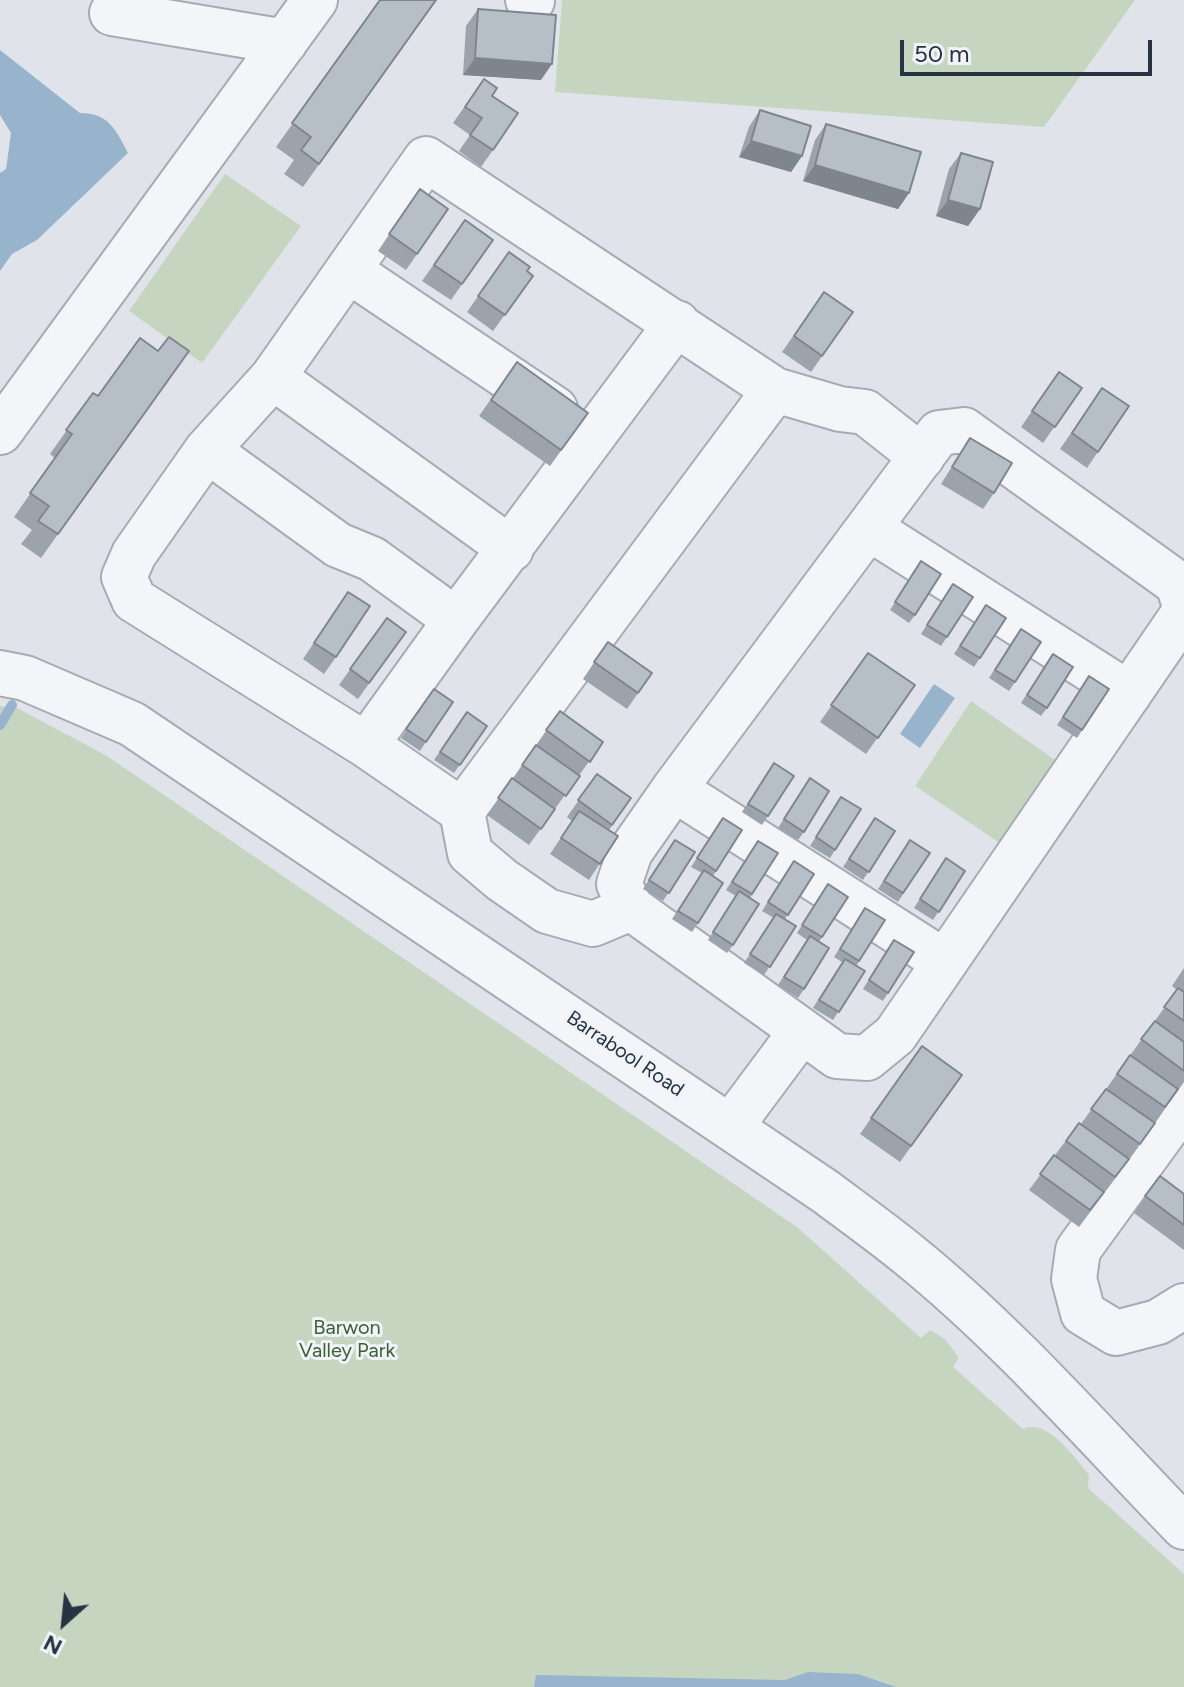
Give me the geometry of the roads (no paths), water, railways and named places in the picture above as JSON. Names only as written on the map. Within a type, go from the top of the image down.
[{"type":"street","points":[[0,432],[315,0]]},
{"type":"street","points":[[112,13],[285,42]]},
{"type":"street","points":[[631,908],[593,924],[547,911],[502,880],[470,853],[462,811],[366,745],[134,600],[124,577],[134,554],[207,450],[273,377],[426,159],[775,390],[840,409],[865,412],[922,457]]},
{"type":"street","points":[[348,270],[594,435]]},
{"type":"street","points":[[366,745],[677,323]]},
{"type":"street","points":[[273,377],[511,549]]},
{"type":"street","points":[[462,811],[775,390]]},
{"type":"street","points":[[1184,603],[1178,584],[964,430],[939,433],[630,852],[619,884],[631,908],[837,1056],[867,1058],[895,1035],[1184,613]]},
{"type":"street","points":[[207,450],[338,545],[372,559],[456,620]]},
{"type":"street","points":[[869,528],[1129,694]]},
{"type":"street","name":"Barrabool Road","points":[[0,673],[25,678],[132,724],[731,1126],[910,1256],[1030,1366],[1181,1516]]},
{"type":"street","points":[[674,789],[945,962]]},
{"type":"street","points":[[731,1126],[801,1032]]},
{"type":"street","points":[[1184,1104],[1078,1250],[1074,1279],[1083,1313],[1116,1333],[1158,1322],[1184,1306]]},
{"type":"water","points":[[0,50],[80,113],[98,116],[110,124],[128,153],[37,240],[12,254],[0,271],[0,173],[6,169],[11,133],[0,115]]},
{"type":"water","points":[[934,684],[955,698],[920,748],[900,734]]},
{"type":"water","points":[[808,1672],[858,1674],[896,1687],[534,1687],[536,1675],[785,1680]]},
{"type":"waterway","points":[[0,725],[12,705]]},
{"type":"park label","name":"Barwon Valley Park","points":[[347,1340]]}]
